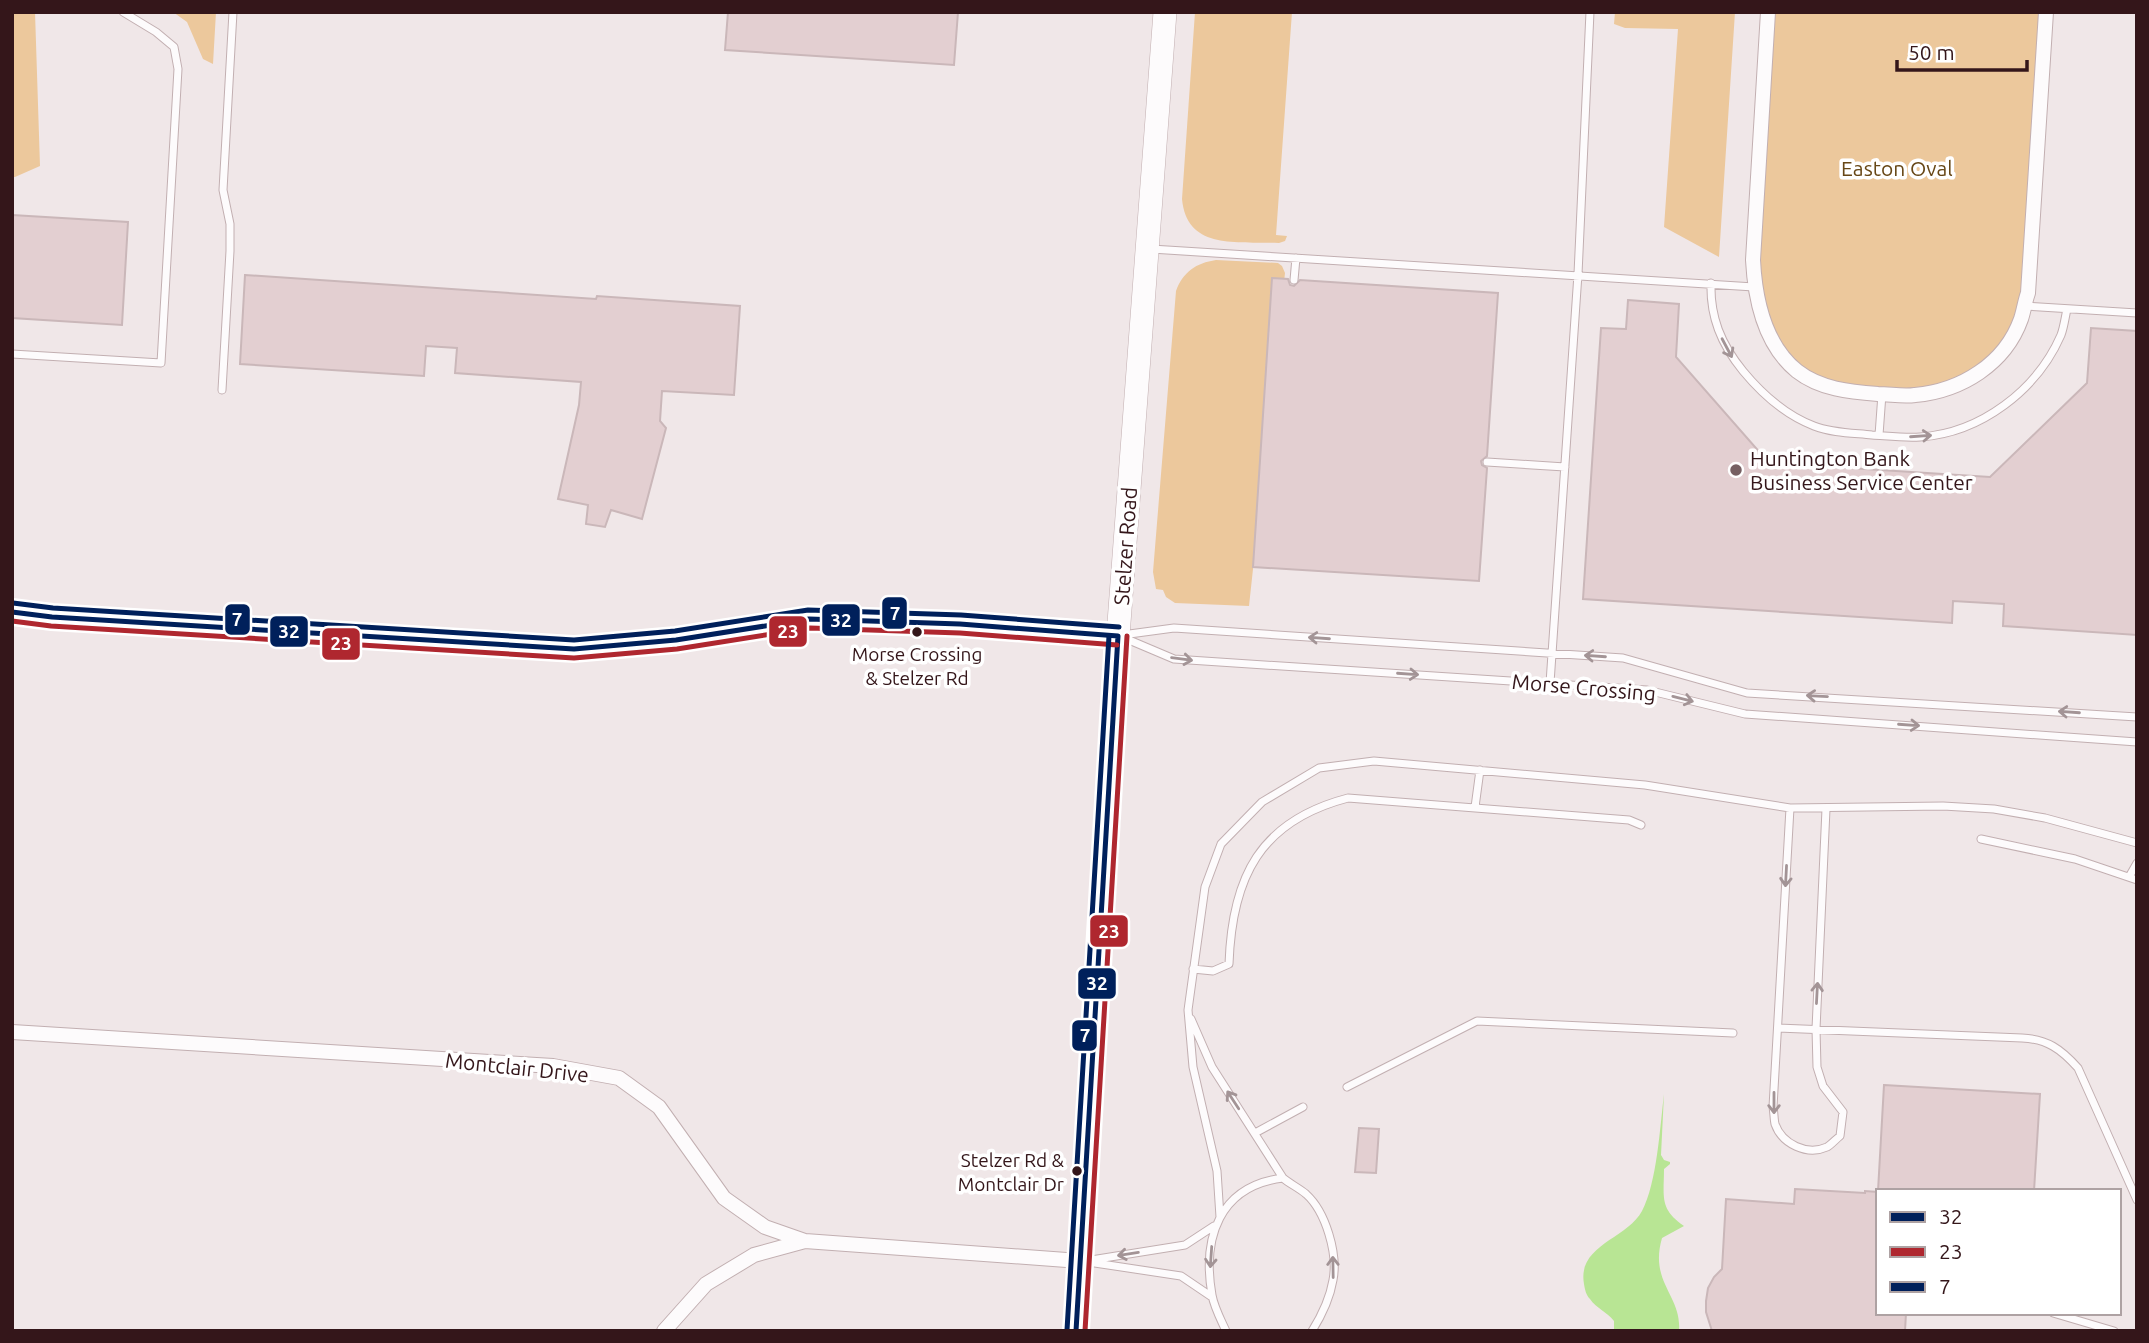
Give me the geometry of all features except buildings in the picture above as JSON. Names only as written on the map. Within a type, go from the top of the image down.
[{"type":"main road","name":"Stelzer Road","points":[[1076,1331],[1118,636],[1165,12]]},
{"type":"main road","name":"Morse Crossing","points":[[12,612],[52,617],[574,649],[676,640],[809,619],[960,624],[1118,636]]},
{"type":"street","points":[[1769,12],[1754,246],[1754,287],[1764,323],[1779,349],[1797,370],[1822,385],[1848,392],[1913,396],[1941,391],[1966,381],[1990,365],[2008,344],[2021,320],[2028,293],[2046,12]]},
{"type":"street","name":"Montclair Drive","points":[[12,1032],[554,1066],[619,1078],[659,1107],[724,1198],[765,1227],[805,1241],[1080,1261]]},
{"type":"street","points":[[664,1331],[706,1284],[754,1255],[805,1241]]},
{"type":"lane","points":[[12,354],[160,363],[178,69],[174,47],[156,32],[123,12]]},
{"type":"lane","points":[[222,390],[230,251],[230,224],[223,190],[233,12]]},
{"type":"lane","points":[[1550,683],[1578,274],[1590,12]]},
{"type":"lane","points":[[1147,249],[1754,287]]},
{"type":"lane","points":[[1294,280],[1296,258]]},
{"type":"lane","points":[[1711,283],[1710,300],[1716,327],[1733,358],[1758,390],[1786,411],[1814,426],[1842,432],[1879,435],[1919,437],[1945,433],[1981,421],[2008,403],[2032,381],[2062,334],[2067,309]]},
{"type":"lane","points":[[2024,306],[2137,313]]},
{"type":"lane","points":[[1879,435],[1882,394]]},
{"type":"lane","points":[[1487,462],[1565,467]]},
{"type":"lane","name":"Morse Crossing","points":[[1118,636],[1174,628],[1623,658],[1747,692],[2137,717]]},
{"type":"lane","name":"Morse Crossing","points":[[1118,636],[1174,659],[1647,690],[1745,714],[2137,742]]},
{"type":"lane","points":[[1220,1217],[1217,1171],[1193,1067],[1188,1010],[1205,887],[1221,844],[1262,802],[1319,768],[1374,761],[1645,785],[1790,808],[1994,808],[2045,818],[2137,843]]},
{"type":"lane","points":[[1475,807],[1480,771]]},
{"type":"lane","points":[[1194,969],[1213,971],[1229,964],[1241,887],[1254,859],[1273,835],[1297,816],[1326,803],[1348,798],[1629,820],[1641,825]]},
{"type":"lane","points":[[1790,808],[1773,1107],[1775,1125],[1785,1140],[1798,1148],[1813,1151],[1827,1147],[1840,1136],[1843,1112],[1823,1086],[1816,1067],[1826,808]]},
{"type":"lane","points":[[1980,839],[2076,859],[2133,879],[2137,863]]},
{"type":"lane","points":[[1188,1010],[1212,1067],[1283,1178],[1307,1195],[1320,1212],[1333,1252],[1334,1278],[1312,1331]]},
{"type":"lane","points":[[1347,1087],[1477,1021],[1733,1033]]},
{"type":"lane","points":[[1778,1028],[2022,1038],[2048,1042],[2066,1053],[2078,1068],[2137,1200]]},
{"type":"lane","points":[[1255,1133],[1303,1107]]},
{"type":"lane","points":[[1080,1261],[1185,1245],[1214,1226],[1233,1199],[1252,1186],[1265,1180],[1283,1178]]},
{"type":"lane","points":[[1214,1226],[1209,1262],[1212,1297],[1226,1331]]},
{"type":"lane","points":[[1080,1261],[1181,1276],[1212,1297]]},
{"type":"lane","points":[[2060,1315],[2114,1331]]},
{"type":"green space","points":[[12,12],[35,12],[40,166],[15,177],[12,177]]},
{"type":"green space","points":[[173,12],[216,12],[213,64],[203,59],[187,22]]},
{"type":"green space","points":[[1195,12],[1292,12],[1276,235],[1287,236],[1285,241],[1247,243],[1217,240],[1194,228],[1186,216],[1182,199]]},
{"type":"green space","points":[[1615,12],[1735,12],[1719,257],[1664,227],[1678,29],[1625,28],[1614,24]]},
{"type":"green space","name":"Easton Oval","points":[[1768,12],[2046,12],[2028,293],[2008,344],[1941,391],[1822,385],[1779,349],[1754,287]]},
{"type":"green space","points":[[1216,260],[1278,263],[1285,273],[1249,606],[1175,603],[1166,597],[1163,590],[1156,589],[1153,572],[1176,291],[1191,270],[1202,263]]},
{"type":"shaded area","points":[[1664,1094],[1661,1155],[1664,1160],[1670,1162],[1664,1169],[1665,1202],[1670,1214],[1684,1226],[1662,1238],[1659,1253],[1662,1278],[1676,1308],[1679,1331],[1614,1331],[1614,1321],[1595,1305],[1587,1294],[1584,1271],[1595,1251],[1626,1229],[1642,1211],[1651,1186]]},
{"type":"transit line","name":"7","points":[[13,603],[53,608],[574,640],[675,631],[808,610],[961,615],[1119,627]]},
{"type":"transit line","name":"32","points":[[12,612],[52,617],[574,649],[676,640],[809,619],[960,624],[1118,636]]},
{"type":"transit line","name":"23","points":[[12,621],[51,626],[574,658],[677,649],[810,628],[960,633],[1117,645]]},
{"type":"transit line","name":"7","points":[[1067,1330],[1109,636]]},
{"type":"transit line","name":"32","points":[[1076,1331],[1118,636]]},
{"type":"transit line","name":"23","points":[[1085,1331],[1127,636]]},
{"type":"place","name":"Huntington Bank Business Service Center","points":[[1736,470]]},
{"type":"place","name":"Morse Crossing & Stelzer Rd","points":[[917,632]]},
{"type":"place","name":"Stelzer Rd & Montclair Dr","points":[[1077,1171]]}]
